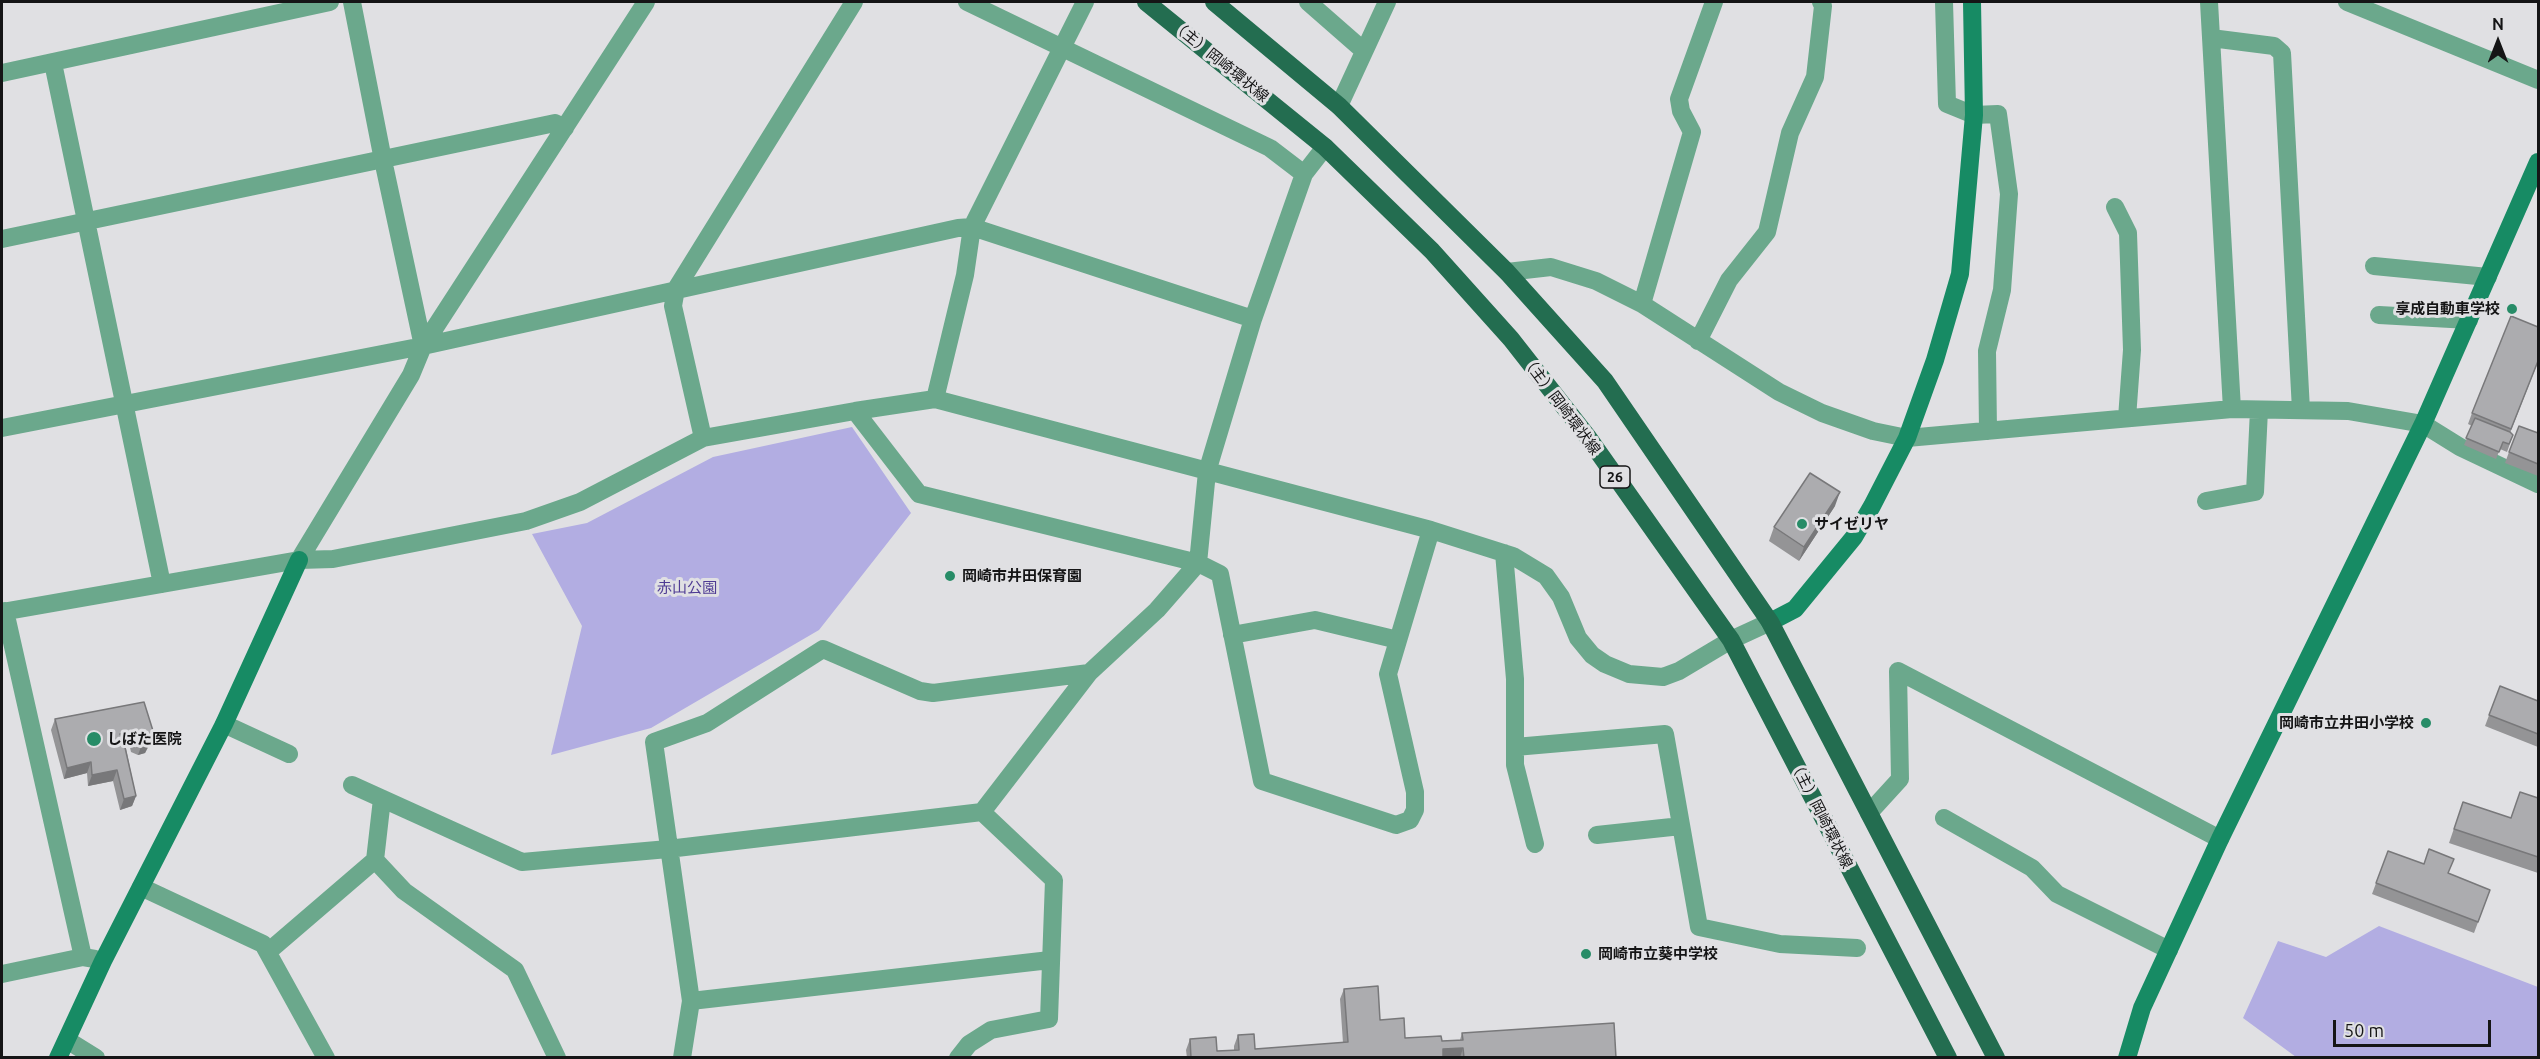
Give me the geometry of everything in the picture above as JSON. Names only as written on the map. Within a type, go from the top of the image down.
[{"type":"main road","name":"（主）岡崎環状線","points":[[1146,2],[1324,147],[1432,250],[1511,339],[1587,436],[1731,640],[1948,1058]]},
{"type":"main road","points":[[1214,2],[1339,106],[1508,272],[1605,381],[1770,622],[1996,1058]]},
{"type":"street","points":[[2,73],[330,2]]},
{"type":"street","points":[[352,2],[423,346]]},
{"type":"street","points":[[58,1058],[103,961],[224,724],[299,560],[411,375],[423,346],[646,2]]},
{"type":"street","points":[[703,438],[673,306],[676,289],[854,2]]},
{"type":"street","points":[[967,2],[1270,148],[1304,174]]},
{"type":"street","points":[[935,399],[964,275],[972,227],[1085,2]]},
{"type":"street","points":[[1308,2],[1364,51]]},
{"type":"street","points":[[1339,106],[1387,2]]},
{"type":"street","points":[[1642,304],[1692,132],[1681,111],[1678,99],[1714,2]]},
{"type":"street","points":[[1698,341],[1729,280],[1767,232],[1790,133],[1815,77],[1823,6],[1821,2]]},
{"type":"street","points":[[1944,2],[1947,104],[1974,115],[1998,114],[2009,194],[2002,290],[1987,351],[1988,431]]},
{"type":"street","points":[[83,957],[3,612],[299,560],[333,560],[526,521],[580,502],[703,438],[935,399],[1431,530],[1513,556],[1546,576],[1561,597],[1578,638],[1592,655],[1605,664],[1629,674],[1664,677],[1705,658],[1731,640],[1795,609],[1854,537],[1907,438],[1935,360],[1960,274],[1974,115],[1972,2]]},
{"type":"street","points":[[2209,2],[2232,409]]},
{"type":"street","points":[[2347,2],[2538,80]]},
{"type":"street","points":[[2211,38],[2274,46],[2282,53],[2301,410]]},
{"type":"street","points":[[53,63],[162,584]]},
{"type":"street","points":[[2,239],[555,123],[565,128]]},
{"type":"street","points":[[352,784],[522,862],[668,849],[982,812],[1089,673],[1157,610],[1198,563],[1207,472],[1253,319],[1304,174],[1324,147]]},
{"type":"street","points":[[2127,1058],[2142,1008],[2220,839],[2423,424],[2538,162]]},
{"type":"street","points":[[2115,207],[2128,233],[2133,350],[2127,418]]},
{"type":"street","points":[[2,428],[423,346],[958,228],[972,227],[1253,319]]},
{"type":"street","points":[[2374,266],[2488,277]]},
{"type":"street","points":[[1508,272],[1551,267],[1596,281],[1642,304],[1779,392],[1822,413],[1873,431],[1907,438],[2232,409],[2359,412],[2423,424],[2460,447],[2538,484]]},
{"type":"street","points":[[2379,315],[2469,320]]},
{"type":"street","points":[[2206,501],[2255,492],[2259,410]]},
{"type":"street","points":[[855,411],[919,494],[1198,563],[1220,574],[1262,781],[1396,825],[1410,820],[1415,810],[1415,792],[1388,674],[1431,530]]},
{"type":"street","points":[[1504,553],[1515,679],[1515,765],[1535,844]]},
{"type":"street","points":[[1232,635],[1315,620],[1398,640]]},
{"type":"street","points":[[682,1058],[691,1001],[654,742],[707,723],[823,649],[920,691],[933,693],[1089,673]]},
{"type":"street","points":[[1869,813],[1900,778],[1898,671],[2220,839]]},
{"type":"street","points":[[224,724],[289,754]]},
{"type":"street","points":[[1515,747],[1665,734],[1699,927],[1780,944],[1857,948]]},
{"type":"street","points":[[269,951],[375,860],[382,799]]},
{"type":"street","points":[[958,1058],[969,1044],[991,1030],[1049,1019],[1054,880],[982,812]]},
{"type":"street","points":[[1944,818],[2032,868],[2057,894],[2169,950]]},
{"type":"street","points":[[1597,835],[1681,826]]},
{"type":"street","points":[[375,860],[405,891],[515,970],[556,1058]]},
{"type":"street","points":[[141,887],[263,944],[269,951],[326,1058]]},
{"type":"street","points":[[2,974],[83,957],[103,961]]},
{"type":"street","points":[[691,1001],[1050,960]]},
{"type":"street","points":[[67,1040],[96,1058]]},
{"type":"green space","name":"赤山公園","points":[[852,427],[911,513],[819,630],[651,728],[551,755],[582,626],[532,534],[587,523],[713,457]]},
{"type":"green space","points":[[2379,926],[2538,987],[2538,1057],[2296,1057],[2243,1018],[2278,941],[2326,957]]},
{"type":"building","points":[[2511,316],[2538,327],[2538,361],[2511,429],[2472,413]]},
{"type":"building","points":[[2475,418],[2510,432],[2513,435],[2509,444],[2503,442],[2499,452],[2466,438]]},
{"type":"building","points":[[2519,426],[2538,433],[2538,464],[2509,452]]},
{"type":"building","points":[[1810,473],[1840,492],[1804,547],[1774,527]]},
{"type":"building","points":[[2500,686],[2538,701],[2538,734],[2489,715]]},
{"type":"building","points":[[144,702],[154,734],[149,743],[142,744],[135,741],[132,733],[120,734],[136,796],[124,799],[117,770],[92,775],[91,762],[67,768],[55,719]]},
{"type":"building","points":[[2520,792],[2538,798],[2538,857],[2454,829],[2463,802],[2511,818]]},
{"type":"building","points":[[2429,849],[2454,859],[2448,873],[2490,890],[2478,922],[2376,883],[2388,851],[2424,864]]},
{"type":"building","points":[[1378,986],[1380,1020],[1404,1018],[1405,1038],[1441,1036],[1442,1041],[1463,1040],[1462,1033],[1614,1023],[1616,1058],[1464,1058],[1463,1048],[1443,1049],[1443,1058],[1191,1058],[1190,1039],[1216,1037],[1217,1051],[1239,1050],[1238,1035],[1254,1034],[1255,1049],[1348,1042],[1344,989]]},
{"type":"place","name":"享成自動車学校","points":[[2512,309]]},
{"type":"place","name":"サイゼリヤ","points":[[1802,524]]},
{"type":"place","name":"岡崎市井田保育園","points":[[950,576]]},
{"type":"place","name":"岡崎市立井田小学校","points":[[2426,723]]},
{"type":"place","name":"しばた医院","points":[[94,739]]},
{"type":"place","name":"岡崎市立葵中学校","points":[[1586,954]]}]
